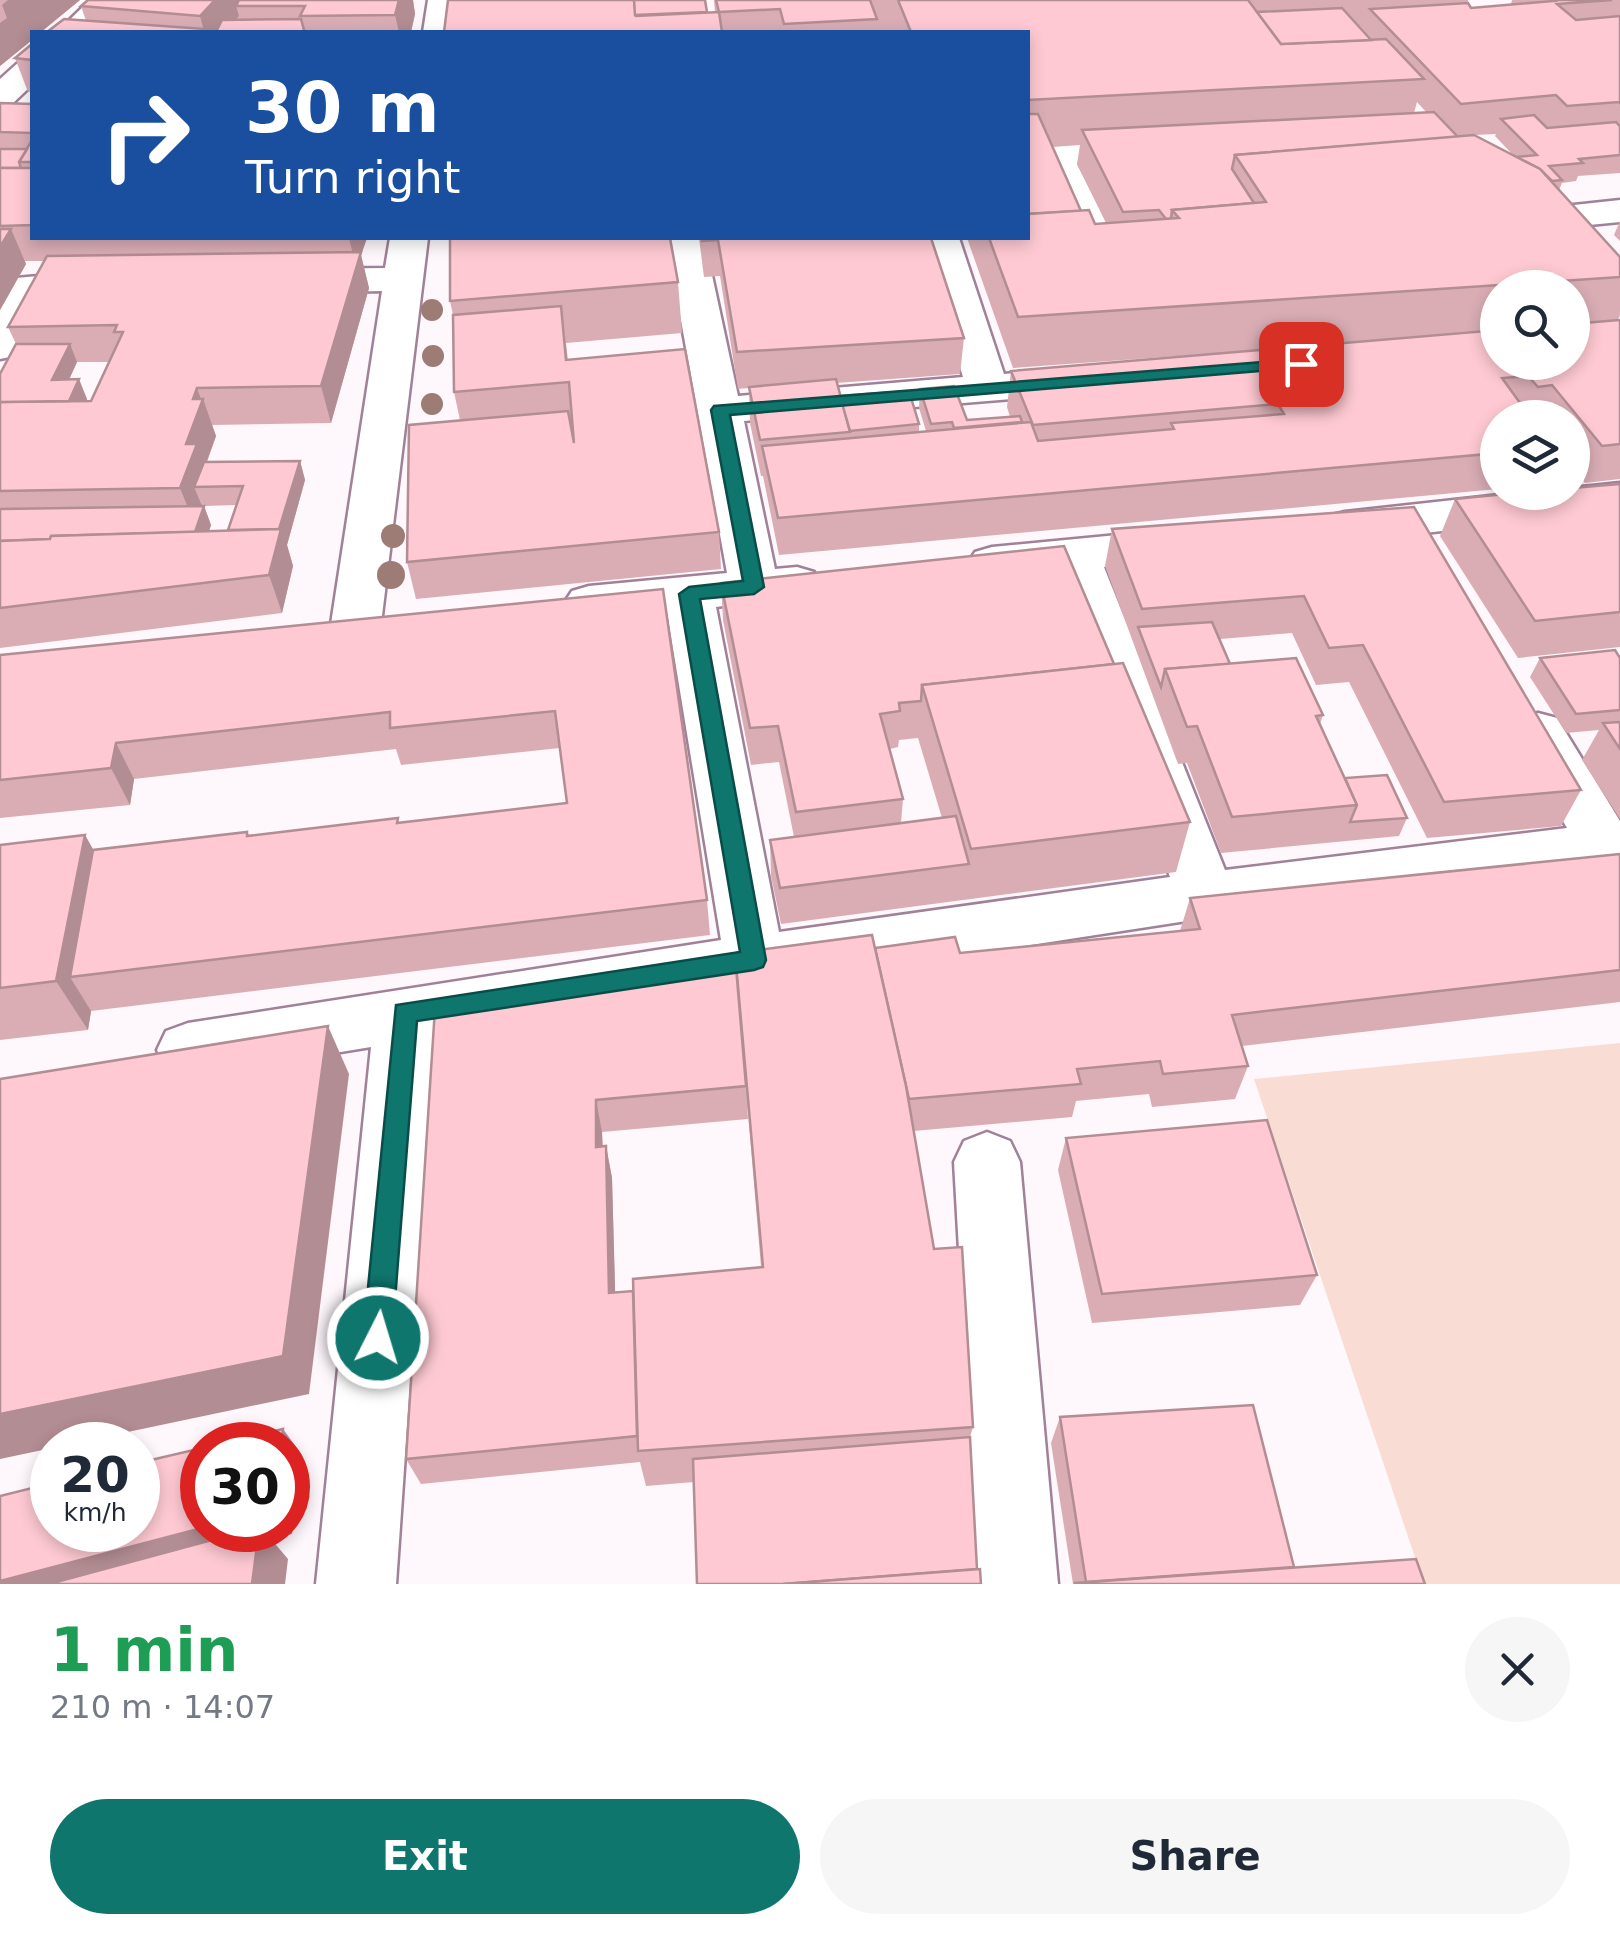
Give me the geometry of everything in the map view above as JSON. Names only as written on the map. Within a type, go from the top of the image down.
[{"type":"street","points":[[74,30],[108,0]]},
{"type":"street","points":[[438,30],[443,0]]},
{"type":"street","points":[[0,97],[30,70]]},
{"type":"street","points":[[1140,258],[1106,259],[1054,155],[1192,148]]},
{"type":"street","points":[[1620,211],[1534,212],[1620,294]]},
{"type":"street","points":[[684,240],[754,587]]},
{"type":"street","points":[[941,240],[987,388]]},
{"type":"street","points":[[250,281],[417,252],[356,624]]},
{"type":"street","points":[[0,347],[30,286],[135,282]]},
{"type":"street","points":[[720,410],[1124,377]]},
{"type":"street","points":[[1301,532],[1620,497]]},
{"type":"street","points":[[1414,520],[1444,571]]},
{"type":"street","points":[[943,568],[1226,540]]},
{"type":"street","points":[[1075,555],[1206,895]]},
{"type":"street","points":[[552,606],[849,578]]},
{"type":"street","points":[[689,594],[754,960]]},
{"type":"street","points":[[135,1058],[405,1012],[754,960],[1206,895],[1612,845],[1514,691]]},
{"type":"street","points":[[356,1584],[405,1012]]},
{"type":"street","points":[[987,1162],[1018,1584]]},
{"type":"shaded area","points":[[1620,1043],[1620,1584],[1424,1584],[1254,1079]]},
{"type":"building","points":[[88,0],[215,0],[200,16],[81,6]]},
{"type":"building","points":[[239,0],[399,0],[395,15],[300,16],[305,6],[236,6]]},
{"type":"building","points":[[448,0],[634,0],[636,16],[719,12],[722,30],[444,30]]},
{"type":"building","points":[[634,0],[705,0],[707,12],[635,15]]},
{"type":"building","points":[[716,0],[870,0],[877,19],[784,24],[780,9],[719,12]]},
{"type":"building","points":[[898,0],[1248,0],[1281,44],[1386,39],[1424,79],[1030,100],[1030,30],[910,30]]},
{"type":"building","points":[[1552,0],[1612,0],[1557,4],[1576,20],[1620,16],[1620,103],[1567,106],[1556,95],[1461,104],[1370,9],[1468,3],[1471,8]]},
{"type":"building","points":[[1342,8],[1371,40],[1281,44],[1257,12]]},
{"type":"building","points":[[64,19],[205,29],[204,30],[50,30]]},
{"type":"building","points":[[301,19],[304,30],[217,30],[222,20]]},
{"type":"building","points":[[30,46],[30,60],[15,58]]},
{"type":"building","points":[[0,103],[30,104],[30,133],[0,132]]},
{"type":"building","points":[[1434,112],[1458,137],[1235,155],[1232,169],[1254,203],[1172,210],[1171,219],[1159,210],[1123,212],[1082,130]]},
{"type":"building","points":[[1030,114],[1038,114],[1081,211],[1030,214]]},
{"type":"building","points":[[1534,115],[1547,128],[1616,122],[1620,126],[1620,155],[1549,166],[1562,180],[1552,181],[1540,169],[1516,157],[1537,155],[1501,119]]},
{"type":"building","points":[[1474,135],[1540,169],[1620,257],[1620,277],[1590,279],[1590,270],[1480,270],[1480,286],[1018,317],[990,240],[1030,240],[1030,214],[1089,210],[1095,224],[1179,218],[1172,210],[1266,202],[1235,155]]},
{"type":"building","points":[[30,143],[30,162],[19,162]]},
{"type":"building","points":[[0,149],[27,149],[19,162],[21,168],[0,168]]},
{"type":"building","points":[[0,168],[30,168],[30,225],[0,226]]},
{"type":"building","points":[[0,229],[11,229],[0,247]]},
{"type":"building","points":[[450,240],[670,240],[678,282],[450,301]]},
{"type":"building","points":[[718,240],[932,240],[964,338],[737,352]]},
{"type":"building","points":[[361,252],[321,386],[197,388],[193,399],[203,399],[186,444],[197,444],[180,488],[0,491],[0,402],[91,401],[123,332],[114,332],[117,325],[8,327],[47,256]]},
{"type":"building","points":[[561,306],[566,360],[685,349],[719,532],[407,562],[409,425],[568,411],[574,443],[569,382],[454,392],[453,315]]},
{"type":"building","points":[[1590,322],[1620,322],[1620,444],[1602,446],[1590,431],[1590,400],[1564,400],[1552,385],[1538,387],[1532,380],[1590,380]]},
{"type":"building","points":[[1480,332],[1480,380],[1503,380],[1518,400],[1480,400],[1480,455],[778,518],[762,446],[1031,422],[1038,441],[1174,429],[1171,423],[1284,414],[1278,404],[1033,425],[1011,371]]},
{"type":"building","points":[[16,344],[70,344],[52,380],[79,379],[69,401],[0,402],[0,374]]},
{"type":"building","points":[[836,379],[850,432],[760,440],[749,387]]},
{"type":"building","points":[[954,386],[967,420],[1020,416],[1022,422],[954,428],[952,422],[931,424],[920,389]]},
{"type":"building","points":[[909,391],[919,424],[850,431],[840,396]]},
{"type":"building","points":[[300,461],[279,529],[228,530],[243,486],[194,487],[204,462]]},
{"type":"building","points":[[1620,484],[1620,612],[1535,621],[1455,499],[1480,497],[1480,510],[1590,510],[1590,486]]},
{"type":"building","points":[[204,506],[195,532],[0,541],[0,509]]},
{"type":"building","points":[[1414,507],[1581,790],[1444,802],[1363,645],[1329,648],[1304,596],[1142,609],[1112,529]]},
{"type":"building","points":[[281,529],[269,575],[0,608],[0,541]]},
{"type":"building","points":[[1064,546],[1114,664],[922,685],[921,701],[899,703],[900,711],[880,714],[903,799],[796,812],[778,726],[750,728],[721,583]]},
{"type":"building","points":[[663,589],[707,900],[70,977],[93,850],[398,818],[397,823],[567,803],[555,711],[390,728],[390,712],[116,743],[111,768],[0,780],[0,655]]},
{"type":"building","points":[[1212,622],[1230,664],[1165,669],[1161,687],[1138,627]]},
{"type":"building","points":[[1615,650],[1620,658],[1620,710],[1576,714],[1540,658]]},
{"type":"building","points":[[1296,658],[1323,715],[1316,716],[1357,805],[1232,817],[1197,726],[1187,727],[1165,669]]},
{"type":"building","points":[[1123,663],[1190,822],[971,849],[922,685]]},
{"type":"building","points":[[1620,722],[1620,749],[1603,723]]},
{"type":"building","points":[[1387,775],[1407,818],[1350,822],[1357,805],[1345,778]]},
{"type":"building","points":[[956,816],[969,864],[780,888],[770,840]]},
{"type":"building","points":[[85,835],[56,981],[0,988],[0,845]]},
{"type":"building","points":[[1620,854],[1620,970],[1232,1015],[1248,1066],[1163,1074],[1160,1061],[1077,1069],[1081,1084],[909,1099],[875,948],[955,937],[960,953],[1200,929],[1190,898]]},
{"type":"building","points":[[872,935],[906,1086],[934,1249],[962,1247],[973,1427],[638,1451],[633,1279],[763,1267],[735,953]]},
{"type":"building","points":[[736,967],[746,1086],[596,1100],[596,1147],[606,1146],[609,1293],[633,1291],[637,1436],[406,1459],[435,1008]]},
{"type":"building","points":[[328,1026],[283,1356],[0,1414],[0,1079]]},
{"type":"building","points":[[1267,1120],[1317,1275],[1102,1294],[1066,1138]]},
{"type":"building","points":[[1253,1405],[1294,1567],[1086,1582],[1060,1417]]},
{"type":"building","points":[[970,1437],[977,1569],[783,1584],[697,1584],[693,1459]]},
{"type":"building","points":[[180,1453],[180,1534],[160,1539],[160,1458]]},
{"type":"building","points":[[30,1488],[30,1552],[111,1552],[0,1581],[0,1496]]},
{"type":"building","points":[[180,1549],[180,1552],[256,1552],[252,1584],[49,1584]]},
{"type":"building","points":[[1416,1559],[1425,1584],[1075,1584],[1075,1583]]},
{"type":"building","points":[[980,1569],[981,1584],[783,1584]]},
{"type":"route","points":[[378,1338],[405,1012],[754,960],[689,594],[754,587],[720,410],[1301,364]]}]
